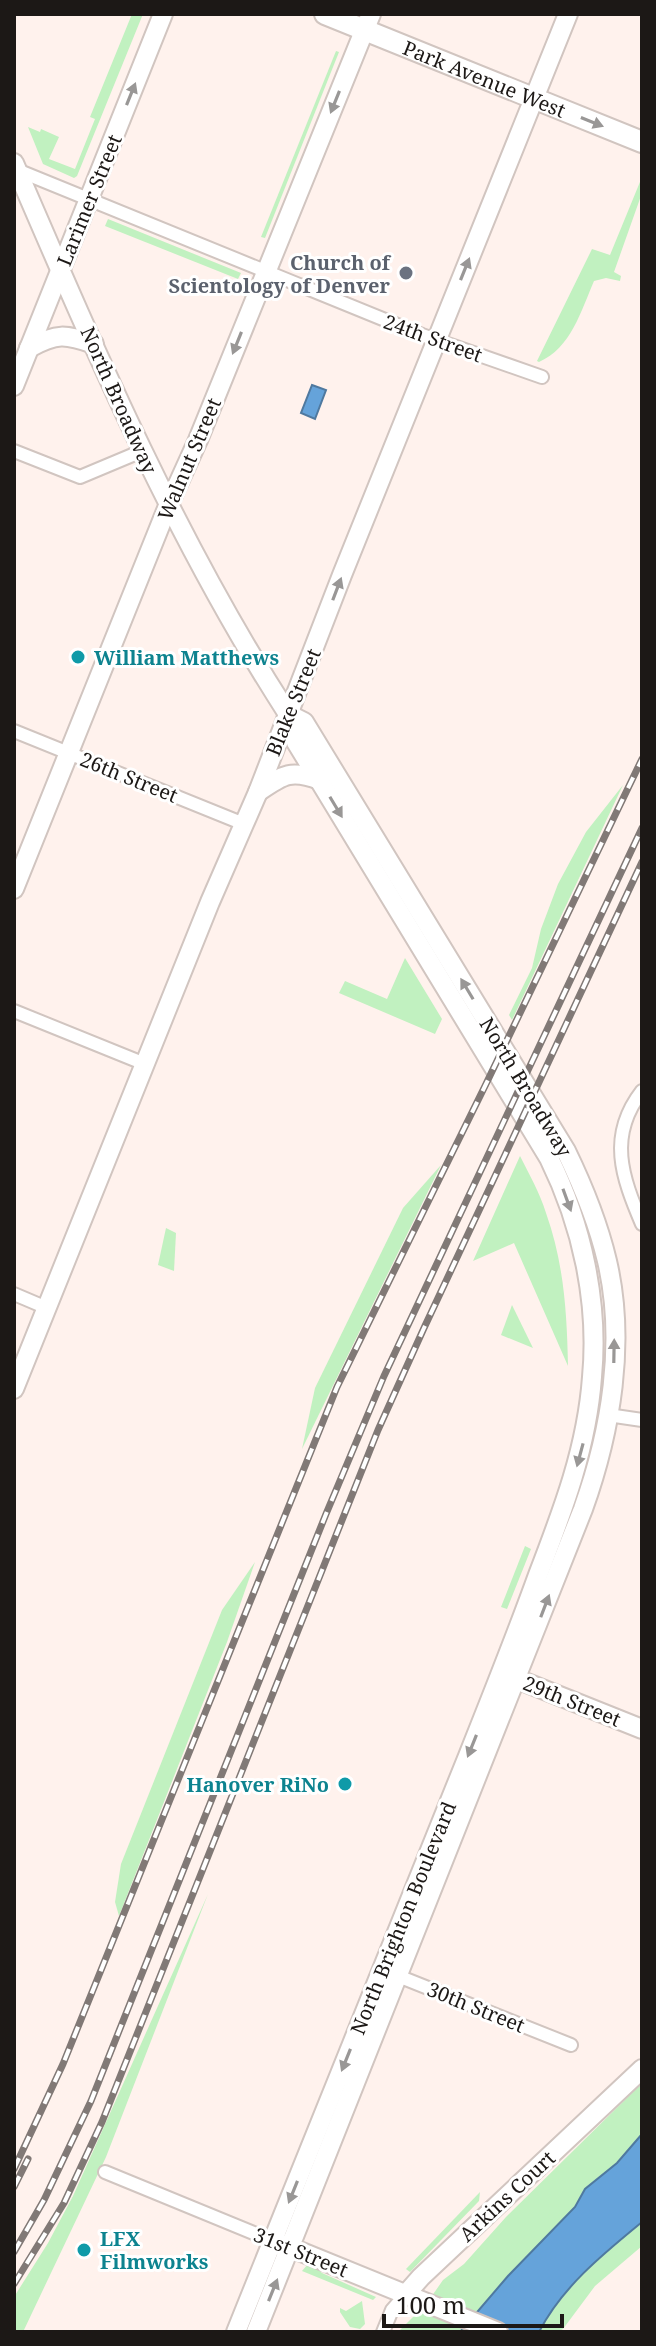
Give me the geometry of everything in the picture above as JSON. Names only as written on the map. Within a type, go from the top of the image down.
[{"type":"main road","name":"Larimer Street","points":[[14,386],[163,14]]},
{"type":"main road","name":"Park Avenue West","points":[[325,14],[368,22],[534,98],[642,142]]},
{"type":"main road","name":"Blake Street","points":[[14,1389],[258,792],[568,14]]},
{"type":"main road","name":"Walnut Street","points":[[14,889],[368,22]]},
{"type":"main road","name":"North Broadway","points":[[15,167],[168,506],[288,714],[296,742],[540,1141],[570,1207],[587,1272],[593,1333],[593,1375],[574,1506]]},
{"type":"main road","points":[[29,348],[59,335],[94,344]]},
{"type":"main road","name":"North Broadway","points":[[288,714],[304,722],[539,1106],[575,1169],[601,1236],[612,1293],[614,1355],[608,1415],[598,1462],[574,1506]]},
{"type":"main road","points":[[258,792],[291,773],[320,780]]},
{"type":"main road","name":"North Brighton Boulevard","points":[[256,2332],[282,2244],[574,1506]]},
{"type":"main road","name":"29th Street","points":[[509,1676],[642,1729]]},
{"type":"main road","name":"Arkins Court","points":[[406,2294],[642,2069]]},
{"type":"main road","name":"North Brighton Boulevard","points":[[236,2332],[282,2244]]},
{"type":"main road","name":"31st Street","points":[[282,2244],[498,2332]]},
{"type":"street","name":"24th Street","points":[[15,167],[437,340],[542,377]]},
{"type":"street","points":[[14,451],[80,477],[142,451]]},
{"type":"street","name":"26th Street","points":[[14,731],[244,824]]},
{"type":"street","points":[[14,1011],[145,1064]]},
{"type":"street","points":[[642,1091],[633,1104],[624,1129],[620,1160],[625,1184],[642,1224]]},
{"type":"street","points":[[14,1294],[47,1308]]},
{"type":"street","points":[[608,1415],[642,1420]]},
{"type":"street","name":"30th Street","points":[[390,1973],[571,2045]]},
{"type":"street","name":"31st Street","points":[[105,2172],[282,2244]]},
{"type":"street","name":"Arkins Court","points":[[383,2332],[392,2310],[406,2294]]},
{"type":"green space","points":[[132,14],[143,14],[77,176],[74,178],[43,164],[28,127],[59,137],[49,159],[75,169],[95,119],[90,117]]},
{"type":"green space","points":[[336,51],[339,52],[265,238],[261,237]]},
{"type":"green space","points":[[642,177],[642,193],[614,272],[621,276],[620,281],[606,278],[594,281],[567,338],[550,356],[537,361],[592,249],[610,255]]},
{"type":"green space","points":[[108,219],[241,273],[238,279],[105,226]]},
{"type":"green space","points":[[623,785],[512,1020],[509,1015],[532,968],[541,929],[558,884],[586,832]]},
{"type":"green space","points":[[405,958],[442,1019],[435,1034],[339,993],[345,981],[387,999]]},
{"type":"green space","points":[[520,1156],[541,1198],[557,1251],[565,1308],[568,1366],[514,1243],[473,1261]]},
{"type":"green space","points":[[441,1165],[302,1449],[315,1388],[403,1208]]},
{"type":"green space","points":[[166,1228],[176,1233],[174,1271],[158,1265]]},
{"type":"green space","points":[[512,1305],[533,1348],[501,1335]]},
{"type":"green space","points":[[525,1546],[531,1549],[507,1609],[501,1607]]},
{"type":"green space","points":[[255,1562],[227,1642],[119,1916],[115,1902],[121,1864],[222,1610]]},
{"type":"green space","points":[[208,1894],[106,2157],[23,2332],[14,2332],[14,2297],[73,2196]]},
{"type":"green space","points":[[642,2083],[642,2134],[617,2163],[585,2189],[575,2207],[508,2276],[460,2332],[398,2332],[427,2303],[443,2280],[464,2264],[506,2217]]},
{"type":"green space","points":[[480,2192],[479,2201],[410,2272],[406,2269]]},
{"type":"green space","points":[[642,2221],[642,2246],[595,2286],[563,2329],[539,2332],[559,2300],[599,2258]]},
{"type":"green space","points":[[308,2264],[376,2297],[373,2300],[302,2271]]},
{"type":"green space","points":[[362,2301],[365,2324],[360,2329],[350,2327],[340,2308],[346,2311]]},
{"type":"water","points":[[312,385],[326,390],[315,419],[301,413]]},
{"type":"water","points":[[642,2134],[642,2222],[571,2286],[539,2332],[460,2332],[508,2276],[575,2207],[585,2189],[617,2163]]},
{"type":"railway","points":[[14,2169],[63,2064],[337,1387],[642,759]]},
{"type":"railway","points":[[14,2252],[44,2200],[91,2101],[384,1376],[642,828]]},
{"type":"railway","points":[[14,2284],[64,2203],[102,2122],[378,1430],[642,862]]},
{"type":"railway","points":[[14,2187],[28,2159]]},
{"type":"place","name":"Church of Scientology of Denver","points":[[406,273]]},
{"type":"place","name":"William Matthews","points":[[78,657]]},
{"type":"place","name":"Hanover RiNo","points":[[345,1784]]},
{"type":"place","name":"LFX Filmworks","points":[[84,2250]]}]
